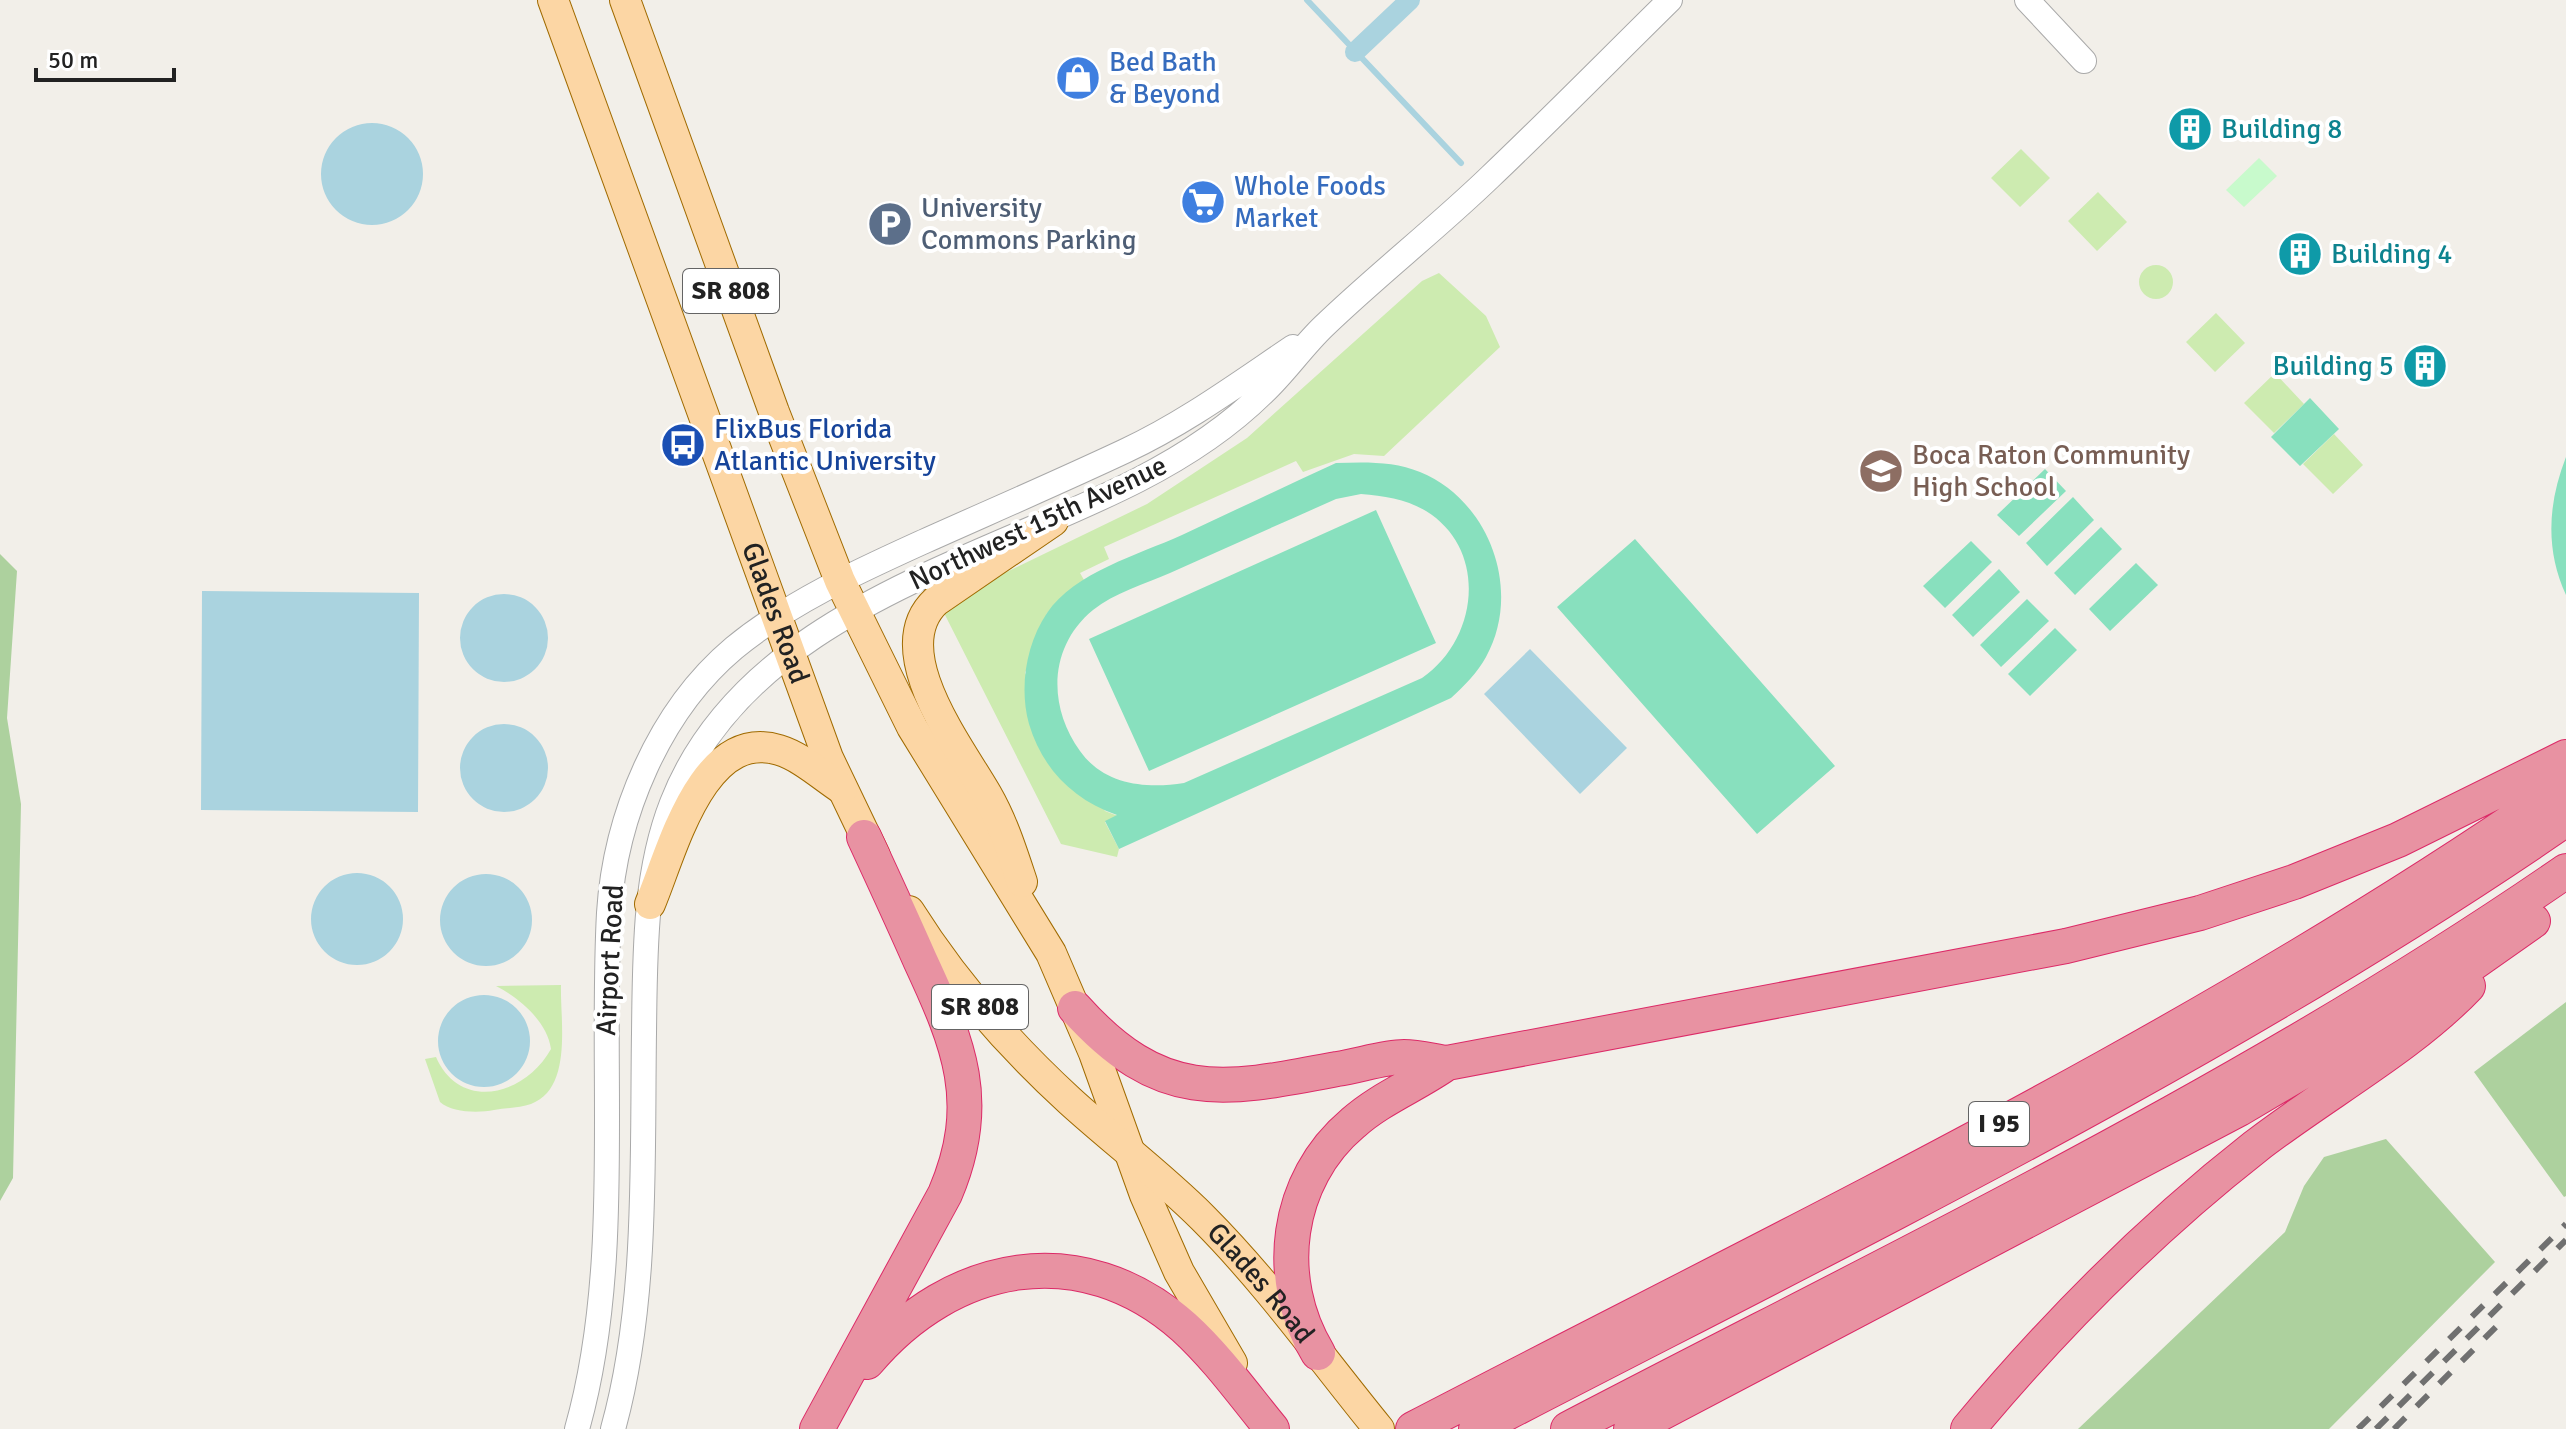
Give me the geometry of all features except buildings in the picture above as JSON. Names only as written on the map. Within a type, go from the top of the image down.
[{"type":"highway","points":[[1075,1008],[1111,1046],[1135,1062],[1171,1078],[1203,1085],[1253,1085],[1403,1057],[1447,1063],[2066,946],[2200,913],[2294,882],[2398,840],[2566,757]]},
{"type":"highway","name":"I 95","points":[[1413,1429],[2131,1055],[2404,892],[2566,784]]},
{"type":"highway","points":[[1476,1429],[2213,1041],[2446,899],[2566,819]]},
{"type":"highway","points":[[822,1419],[945,1194],[958,1161],[965,1111],[965,1081],[955,1037],[864,837]]},
{"type":"highway","points":[[1568,1429],[1919,1247],[2248,1070],[2349,1011],[2566,871]]},
{"type":"highway","points":[[1631,1429],[2239,1109],[2408,1009],[2566,899]]},
{"type":"highway","points":[[1968,1429],[2055,1330],[2146,1241],[2262,1142],[2444,1012],[2527,925]]},
{"type":"highway","points":[[1318,1353],[1302,1324],[1291,1284],[1292,1231],[1303,1192],[1323,1155],[1350,1124],[1447,1063]]},
{"type":"highway","points":[[822,1419],[886,1340],[932,1302],[969,1284],[1002,1275],[1063,1273],[1119,1285],[1168,1314],[1196,1339],[1273,1429]]},
{"type":"main road","name":"Glades Road","points":[[553,0],[789,653],[864,837],[913,918],[980,1007],[1047,1080],[1129,1150],[1240,1256],[1379,1429]]},
{"type":"main road","name":"Glades Road","points":[[625,0],[789,451],[854,612],[929,756],[1036,925],[1075,1008],[1179,1272],[1273,1429]]},
{"type":"main road","points":[[1036,925],[1004,828],[937,710],[921,666],[917,637],[922,616],[936,601],[1053,521]]},
{"type":"main road","points":[[650,904],[697,794],[710,772],[723,759],[747,748],[775,749],[792,756],[842,789]]},
{"type":"street","name":"Northwest 15th Avenue","points":[[854,612],[1140,479],[1210,435],[1265,392],[1321,328],[1489,178],[1670,0]]},
{"type":"street","points":[[2027,0],[2084,61]]},
{"type":"street","name":"Northwest 15th Avenue","points":[[840,581],[1148,440],[1218,399],[1321,328]]},
{"type":"street","name":"Airport Road","points":[[577,1429],[591,1374],[603,1269],[607,963],[611,886],[620,844],[645,770],[683,707],[724,658],[776,618],[840,581]]},
{"type":"street","name":"Airport Road","points":[[613,1429],[633,1312],[650,904],[663,830],[689,768],[735,703],[789,653],[854,612]]},
{"type":"green space","points":[[2021,149],[2050,178],[2020,207],[1991,178]]},
{"type":"green space","points":[[2259,158],[2277,176],[2244,207],[2226,190]]},
{"type":"green space","points":[[2098,192],[2127,222],[2097,251],[2068,221]]},
{"type":"green space","points":[[2156,265],[2168,270],[2173,282],[2168,294],[2156,299],[2144,294],[2139,282],[2144,270]]},
{"type":"green space","points":[[1439,273],[1486,316],[1500,347],[1384,456],[1354,454],[1303,472],[1296,461],[1104,547],[1109,559],[1080,573],[1084,580],[1047,613],[1025,673],[1105,811],[1118,816],[1105,822],[1119,849],[1117,857],[1061,844],[944,613],[986,582],[1147,504],[1247,438],[1422,281]]},
{"type":"green space","points":[[2216,313],[2245,343],[2215,372],[2186,342]]},
{"type":"green space","points":[[2275,373],[2304,404],[2274,433],[2244,403]]},
{"type":"green space","points":[[2310,398],[2339,429],[2300,466],[2271,437]]},
{"type":"green space","points":[[2334,434],[2363,465],[2333,494],[2303,464]]},
{"type":"green space","points":[[2566,457],[2566,595],[2555,560],[2551,526],[2555,492]]},
{"type":"green space","points":[[1336,463],[1389,464],[1420,472],[1444,485],[1465,503],[1481,525],[1493,550],[1500,576],[1501,604],[1497,631],[1486,657],[1451,698],[1119,849],[1105,821],[1117,815],[1087,801],[1061,780],[1042,755],[1029,724],[1025,696],[1026,667],[1040,625],[1059,599],[1074,586],[1108,566]],"holes":[[[1361,494],[1403,501],[1426,511],[1446,528],[1460,548],[1467,571],[1469,595],[1455,641],[1441,662],[1422,678],[1184,783],[1155,785],[1127,782],[1113,778],[1090,762],[1080,751],[1062,716],[1058,678],[1067,641],[1093,610],[1120,594],[1336,499]]]},
{"type":"green space","points":[[2045,469],[2066,491],[2019,536],[1997,515]]},
{"type":"green space","points":[[2073,497],[2094,520],[2047,566],[2026,543]]},
{"type":"green space","points":[[1376,510],[1436,643],[1149,771],[1089,639]]},
{"type":"green space","points":[[2101,527],[2122,549],[2075,595],[2054,573]]},
{"type":"green space","points":[[1635,539],[1835,766],[1757,834],[1557,607]]},
{"type":"green space","points":[[1971,541],[1992,562],[1945,608],[1923,586]]},
{"type":"green space","points":[[0,554],[17,571],[7,718],[21,804],[13,1178],[0,1201]]},
{"type":"green space","points":[[2136,563],[2158,585],[2110,631],[2089,609]]},
{"type":"green space","points":[[1999,569],[2020,592],[1973,637],[1952,615]]},
{"type":"green space","points":[[2027,599],[2049,621],[2001,667],[1980,645]]},
{"type":"green space","points":[[2055,628],[2077,650],[2030,696],[2008,674]]},
{"type":"green space","points":[[561,985],[559,1069],[544,1096],[531,1104],[481,1112],[458,1110],[440,1102],[425,1059],[436,1057],[460,1086],[476,1091],[493,1091],[510,1087],[525,1078],[540,1065],[551,1049],[538,1020],[514,997],[496,986]]},
{"type":"green space","points":[[2566,1002],[2566,1196],[2564,1197],[2474,1072]]},
{"type":"green space","points":[[2386,1139],[2495,1262],[2329,1429],[2078,1429],[2285,1232],[2304,1186],[2324,1157]]},
{"type":"water","points":[[372,123],[392,127],[408,138],[419,154],[423,174],[419,194],[408,210],[392,221],[372,225],[352,221],[336,210],[325,194],[321,174],[325,154],[336,138],[352,127]]},
{"type":"water","points":[[202,591],[419,593],[418,812],[201,810]]},
{"type":"water","points":[[504,594],[521,598],[535,607],[544,621],[548,638],[544,655],[535,669],[521,678],[504,682],[487,678],[473,669],[464,655],[460,638],[464,621],[473,607],[487,598]]},
{"type":"water","points":[[1530,649],[1627,748],[1580,794],[1484,694]]},
{"type":"water","points":[[504,724],[521,728],[535,737],[544,751],[548,768],[544,785],[535,799],[521,808],[504,812],[487,808],[473,799],[464,785],[460,768],[464,751],[473,737],[487,728]]},
{"type":"water","points":[[357,873],[383,881],[395,893],[403,919],[395,945],[383,957],[357,965],[331,957],[319,945],[311,919],[319,893],[331,881]]},
{"type":"water","points":[[486,874],[504,878],[518,888],[528,902],[532,920],[528,938],[518,952],[504,962],[486,966],[468,962],[454,952],[444,938],[440,920],[444,902],[454,888],[468,878]]},
{"type":"water","points":[[484,995],[502,999],[516,1009],[526,1023],[530,1041],[526,1059],[516,1073],[502,1083],[484,1087],[466,1083],[452,1073],[442,1059],[438,1041],[442,1023],[452,1009],[466,999]]},
{"type":"waterway","points":[[1307,0],[1461,163]]},
{"type":"waterway","points":[[1355,52],[1410,0]]},
{"type":"railway","points":[[2358,1429],[2566,1224]]},
{"type":"railway","points":[[2376,1429],[2566,1240]]},
{"type":"railway","points":[[2394,1429],[2504,1319]]},
{"type":"place","name":"Bed Bath & Beyond","points":[[1078,78]]},
{"type":"place","name":"Building 8","points":[[2190,129]]},
{"type":"place","name":"Whole Foods Market","points":[[1203,202]]},
{"type":"place","name":"University Commons Parking","points":[[890,224]]},
{"type":"place","name":"Building 4","points":[[2300,254]]},
{"type":"place","name":"Building 5","points":[[2425,366]]},
{"type":"place","name":"FlixBus Florida Atlantic University","points":[[683,445]]},
{"type":"place","name":"Boca Raton Community High School","points":[[1881,471]]}]
